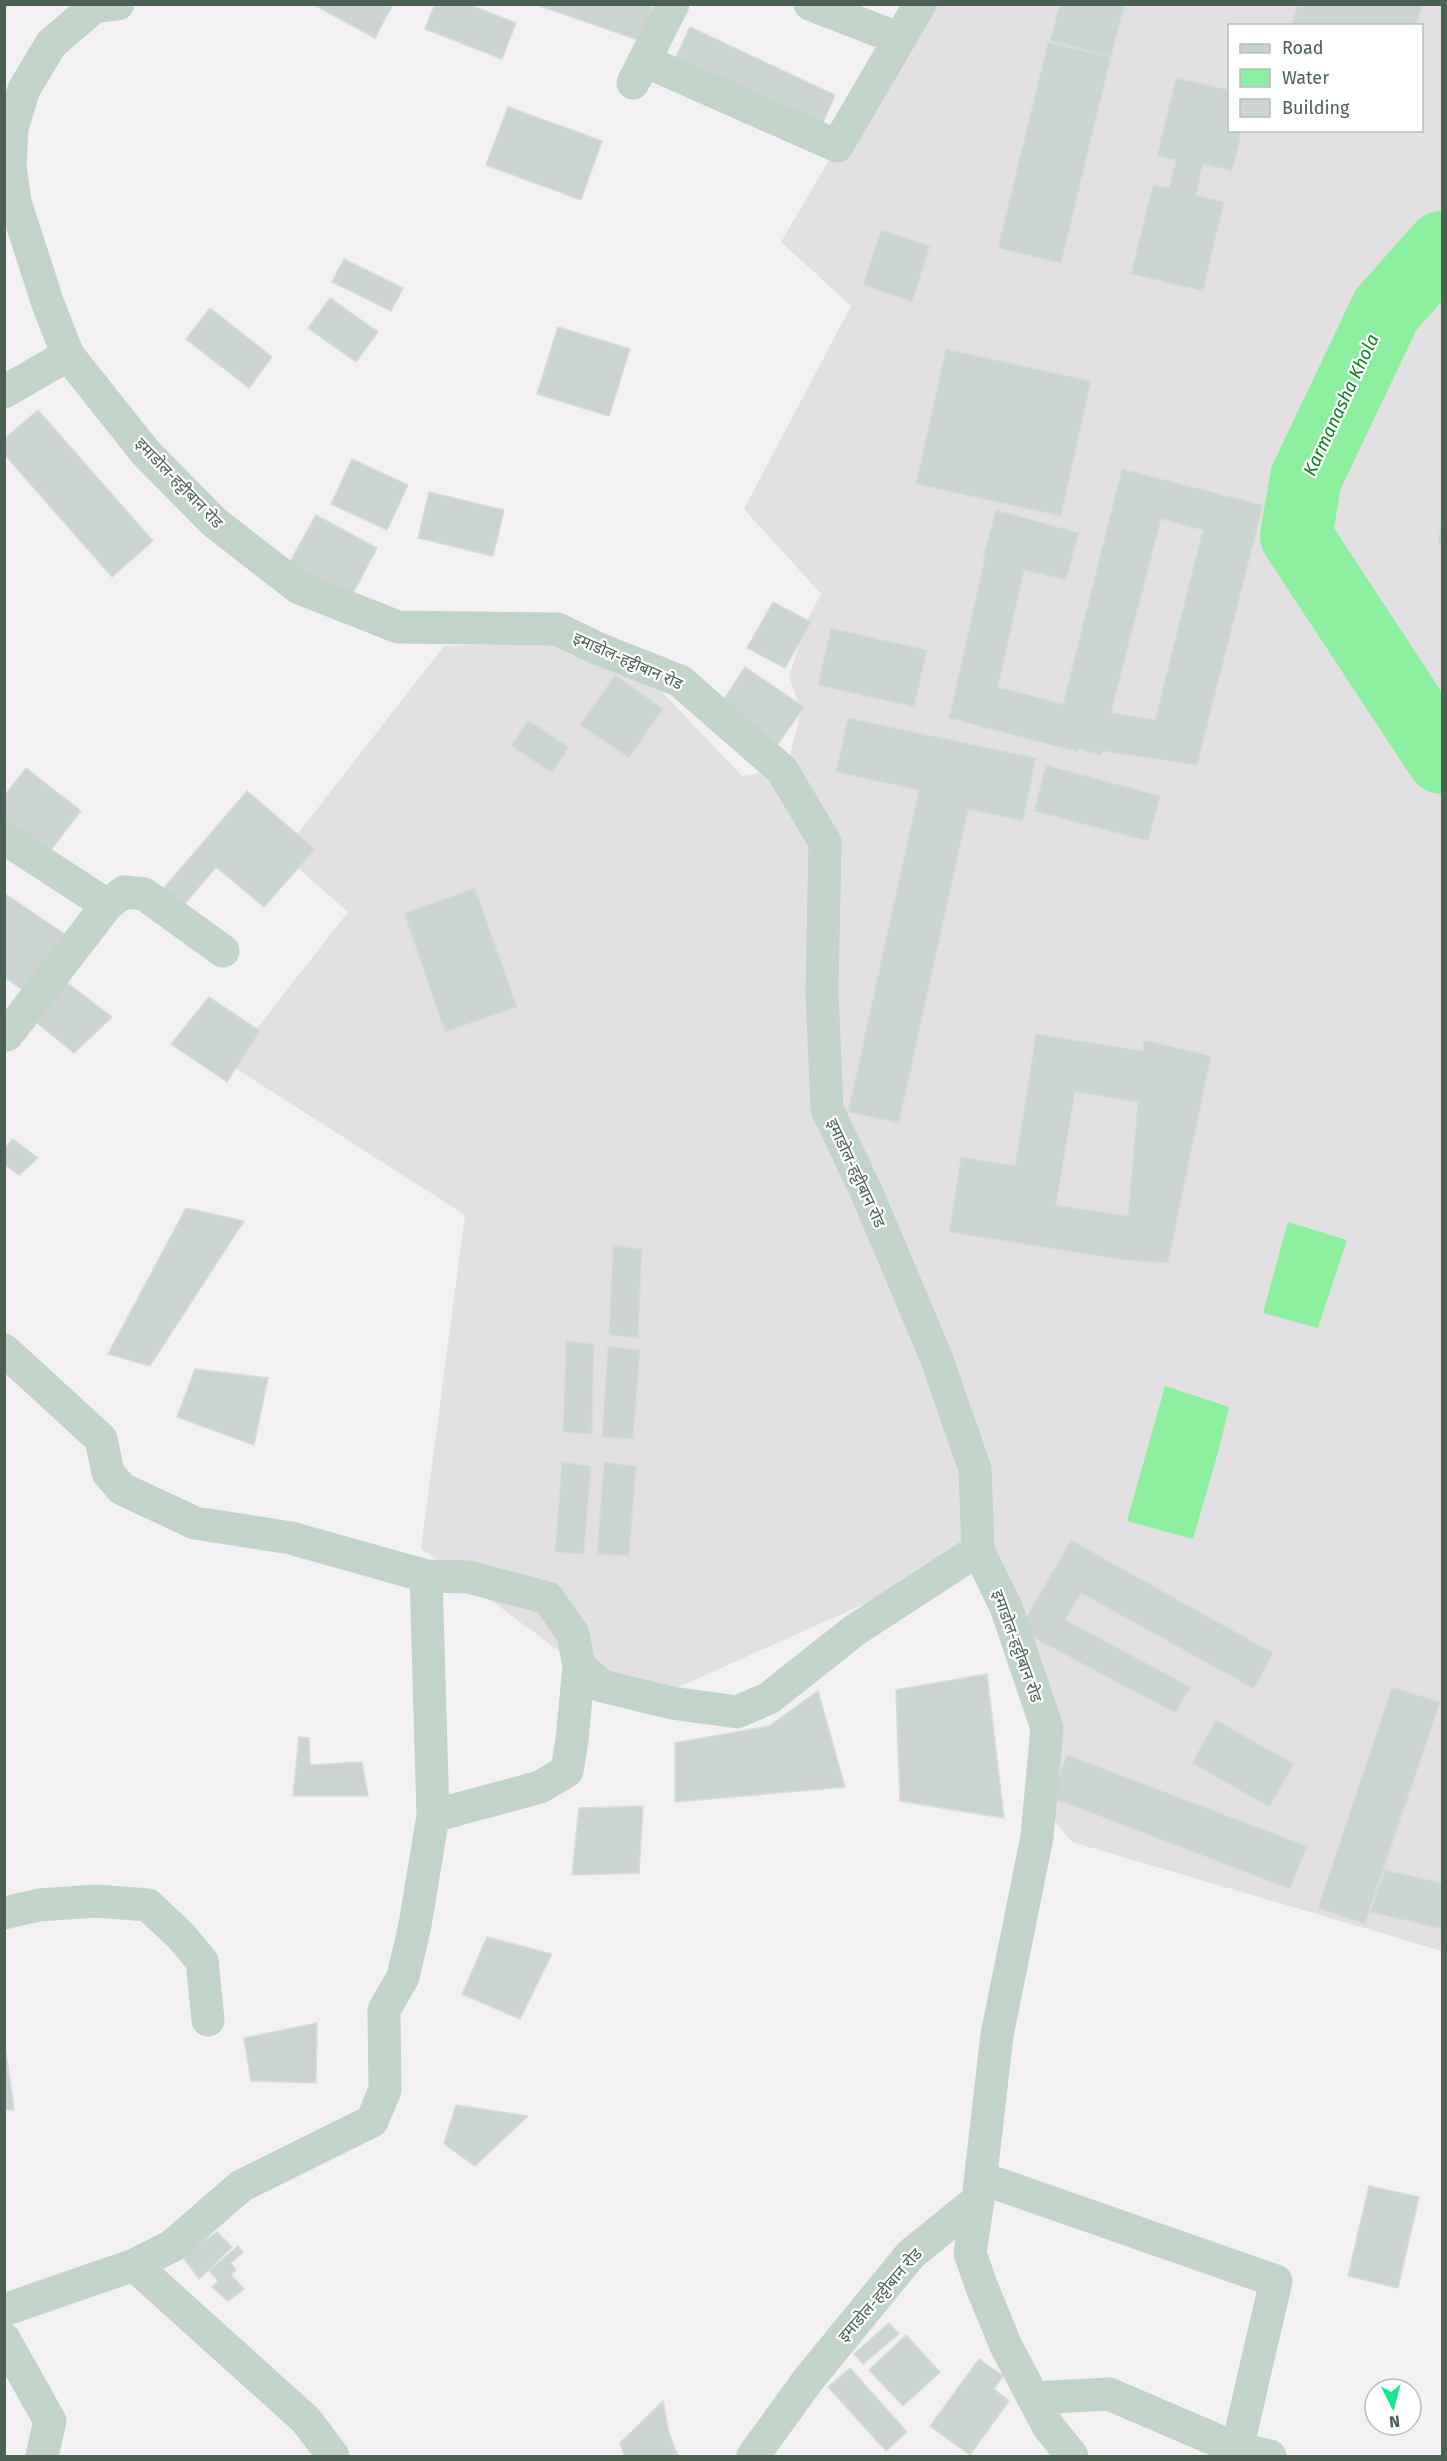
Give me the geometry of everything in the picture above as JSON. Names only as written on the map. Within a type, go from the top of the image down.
[{"type":"street","name":"इमाडोल-हट्टीबान रोड","points":[[118,4],[94,7],[51,44],[24,89],[12,128],[10,193],[68,355],[154,461],[214,522],[299,588],[398,627],[557,628],[599,649],[680,681],[782,771],[825,842],[822,992],[827,1109],[866,1191],[927,1336],[975,1469],[978,1550],[1006,1607],[1047,1728],[1037,1837],[997,2035],[980,2189],[911,2254],[808,2380],[753,2457]]},
{"type":"street","points":[[673,4],[639,72],[837,146],[920,4]]},
{"type":"street","points":[[810,4],[900,39]]},
{"type":"street","points":[[4,392],[68,355]]},
{"type":"street","points":[[4,838],[107,905]]},
{"type":"street","points":[[7,1035],[107,905],[123,892],[144,894],[223,951]]},
{"type":"street","points":[[4,1350],[101,1439],[108,1473],[122,1488],[195,1522],[291,1538],[426,1576],[468,1577],[548,1598],[573,1634],[579,1665],[567,1771],[540,1787],[433,1816]]},
{"type":"street","points":[[579,1665],[602,1686],[672,1703],[737,1713],[769,1698],[855,1630],[978,1550]]},
{"type":"street","points":[[4,2310],[134,2265],[171,2246],[241,2186],[372,2121],[385,2090],[384,2010],[403,1977],[415,1925],[433,1816],[426,1576]]},
{"type":"street","points":[[4,1913],[39,1905],[96,1901],[148,1905],[181,1936],[202,1961],[208,2020]]},
{"type":"street","points":[[1072,2457],[1048,2427],[1006,2346],[970,2253],[980,2189],[1276,2281],[1237,2449]]},
{"type":"street","points":[[134,2265],[306,2420],[324,2453]]},
{"type":"street","points":[[4,2339],[50,2421],[42,2457]]},
{"type":"street","points":[[1033,2398],[1109,2394],[1237,2449],[1270,2457]]},
{"type":"shaded area","points":[[920,5],[1442,5],[1442,1951],[1072,1842],[1036,1798],[1032,1718],[971,1556],[634,1707],[421,1548],[465,1215],[229,1064],[348,912],[282,854],[444,646],[585,643],[663,693],[742,776],[787,768],[801,711],[789,676],[809,616],[821,594],[744,509],[851,306],[781,242]]},
{"type":"water","points":[[1288,1222],[1347,1240],[1318,1328],[1263,1313]]},
{"type":"water","points":[[1165,1386],[1229,1407],[1193,1539],[1127,1521]]},
{"type":"building","points":[[312,4],[393,4],[375,38]]},
{"type":"building","points":[[435,4],[468,4],[516,23],[502,59],[425,29]]},
{"type":"building","points":[[534,4],[653,4],[641,41]]},
{"type":"building","points":[[1060,4],[1125,4],[1111,57],[1050,41]]},
{"type":"building","points":[[1298,4],[1423,4],[1417,24],[1292,24]]},
{"type":"building","points":[[690,27],[835,95],[820,129],[674,62]]},
{"type":"building","points":[[1048,42],[1111,57],[1061,263],[998,248]]},
{"type":"building","points":[[1176,78],[1228,90],[1228,132],[1242,132],[1232,171],[1203,164],[1196,195],[1224,202],[1203,291],[1131,274],[1153,185],[1169,188],[1176,160],[1157,156]]},
{"type":"building","points":[[508,107],[602,141],[581,200],[486,165]]},
{"type":"building","points":[[881,230],[930,246],[912,302],[863,285]]},
{"type":"building","points":[[344,259],[403,288],[391,311],[332,282]]},
{"type":"building","points":[[330,298],[378,332],[356,362],[308,328]]},
{"type":"building","points":[[210,308],[272,357],[249,388],[186,339]]},
{"type":"building","points":[[558,327],[630,349],[609,416],[537,394]]},
{"type":"building","points":[[946,349],[1091,381],[1061,516],[916,484]]},
{"type":"building","points":[[38,410],[153,541],[112,577],[4,454],[4,439]]},
{"type":"building","points":[[352,459],[408,485],[387,530],[331,504]]},
{"type":"building","points":[[1122,469],[1263,505],[1197,765],[1102,751],[1101,755],[1079,749],[1078,752],[949,718],[985,558],[983,558],[996,510],[1079,533],[1066,580],[1024,570],[998,687],[1063,704]],"holes":[[[1161,519],[1203,530],[1155,720],[1111,713]]]},
{"type":"building","points":[[429,492],[504,510],[493,556],[418,538]]},
{"type":"building","points":[[316,515],[377,548],[350,599],[288,565]]},
{"type":"building","points":[[1442,517],[1442,545],[1438,545]]},
{"type":"building","points":[[773,602],[811,622],[785,668],[747,648]]},
{"type":"building","points":[[831,628],[927,650],[914,707],[818,685]]},
{"type":"building","points":[[745,667],[804,707],[776,747],[718,708]]},
{"type":"building","points":[[615,675],[663,709],[629,758],[580,725]]},
{"type":"building","points":[[848,718],[1036,758],[1023,821],[968,809],[899,1123],[848,1112],[919,790],[836,772]]},
{"type":"building","points":[[528,720],[569,747],[552,773],[511,746]]},
{"type":"building","points":[[1046,765],[1160,796],[1148,841],[1034,811]]},
{"type":"building","points":[[26,768],[81,811],[47,855],[4,823],[4,796]]},
{"type":"building","points":[[247,791],[315,849],[264,907],[216,867],[183,906],[163,889]]},
{"type":"building","points":[[475,888],[517,1007],[445,1032],[404,913]]},
{"type":"building","points":[[4,893],[69,937],[32,996],[4,977]]},
{"type":"building","points":[[65,981],[112,1017],[74,1053],[31,1018]]},
{"type":"building","points":[[209,997],[260,1031],[227,1082],[171,1044]]},
{"type":"building","points":[[1036,1034],[1143,1051],[1144,1040],[1211,1056],[1168,1263],[1124,1260],[949,1232],[961,1157],[1015,1166]],"holes":[[[1075,1092],[1138,1102],[1128,1216],[1056,1205]]]},
{"type":"building","points":[[13,1139],[38,1158],[19,1175],[4,1164],[4,1149]]},
{"type":"building","points":[[186,1208],[244,1221],[150,1366],[108,1354]]},
{"type":"building","points":[[613,1245],[642,1249],[638,1338],[609,1335]]},
{"type":"building","points":[[566,1341],[594,1344],[592,1434],[563,1432]]},
{"type":"building","points":[[608,1346],[640,1350],[633,1439],[602,1437]]},
{"type":"building","points":[[195,1369],[268,1378],[254,1445],[177,1417]]},
{"type":"building","points":[[562,1462],[591,1466],[584,1554],[555,1552]]},
{"type":"building","points":[[604,1462],[636,1466],[629,1556],[597,1554]]},
{"type":"building","points":[[1071,1540],[1273,1653],[1254,1689],[1081,1593],[1065,1620],[1191,1687],[1175,1713],[1019,1630]]},
{"type":"building","points":[[987,1674],[1004,1818],[900,1801],[896,1690]]},
{"type":"building","points":[[1392,1687],[1440,1702],[1365,1924],[1318,1908]]},
{"type":"building","points":[[818,1691],[845,1787],[675,1802],[675,1743],[769,1726]]},
{"type":"building","points":[[1216,1720],[1294,1764],[1269,1807],[1192,1763]]},
{"type":"building","points":[[299,1737],[309,1738],[310,1765],[362,1762],[368,1796],[293,1796]]},
{"type":"building","points":[[1067,1755],[1307,1846],[1290,1889],[1050,1797]]},
{"type":"building","points":[[643,1806],[639,1873],[572,1875],[579,1808]]},
{"type":"building","points":[[1385,1870],[1442,1883],[1442,1929],[1370,1912]]},
{"type":"building","points":[[487,1937],[552,1954],[520,2019],[462,1994]]},
{"type":"building","points":[[317,2023],[316,2083],[251,2081],[244,2038]]},
{"type":"building","points":[[4,2039],[14,2110],[4,2110]]},
{"type":"building","points":[[456,2105],[528,2116],[475,2166],[444,2144]]},
{"type":"building","points":[[1369,2186],[1419,2197],[1398,2288],[1348,2276]]},
{"type":"building","points":[[217,2232],[232,2247],[199,2279],[182,2256]]},
{"type":"building","points":[[238,2246],[243,2252],[231,2263],[236,2270],[231,2275],[244,2289],[228,2301],[212,2287],[218,2281],[209,2271]]},
{"type":"building","points":[[889,2323],[899,2334],[863,2364],[854,2354]]},
{"type":"building","points":[[906,2335],[940,2372],[903,2406],[869,2370]]},
{"type":"building","points":[[979,2359],[1003,2376],[994,2389],[1009,2401],[970,2455],[930,2426]]},
{"type":"building","points":[[850,2368],[907,2432],[886,2451],[828,2387]]},
{"type":"building","points":[[663,2401],[669,2433],[678,2456],[624,2456],[620,2443]]},
{"type":"waterway","name":"Karmanasha Khola","points":[[1442,247],[1386,310],[1306,478],[1296,536],[1442,758]]}]
